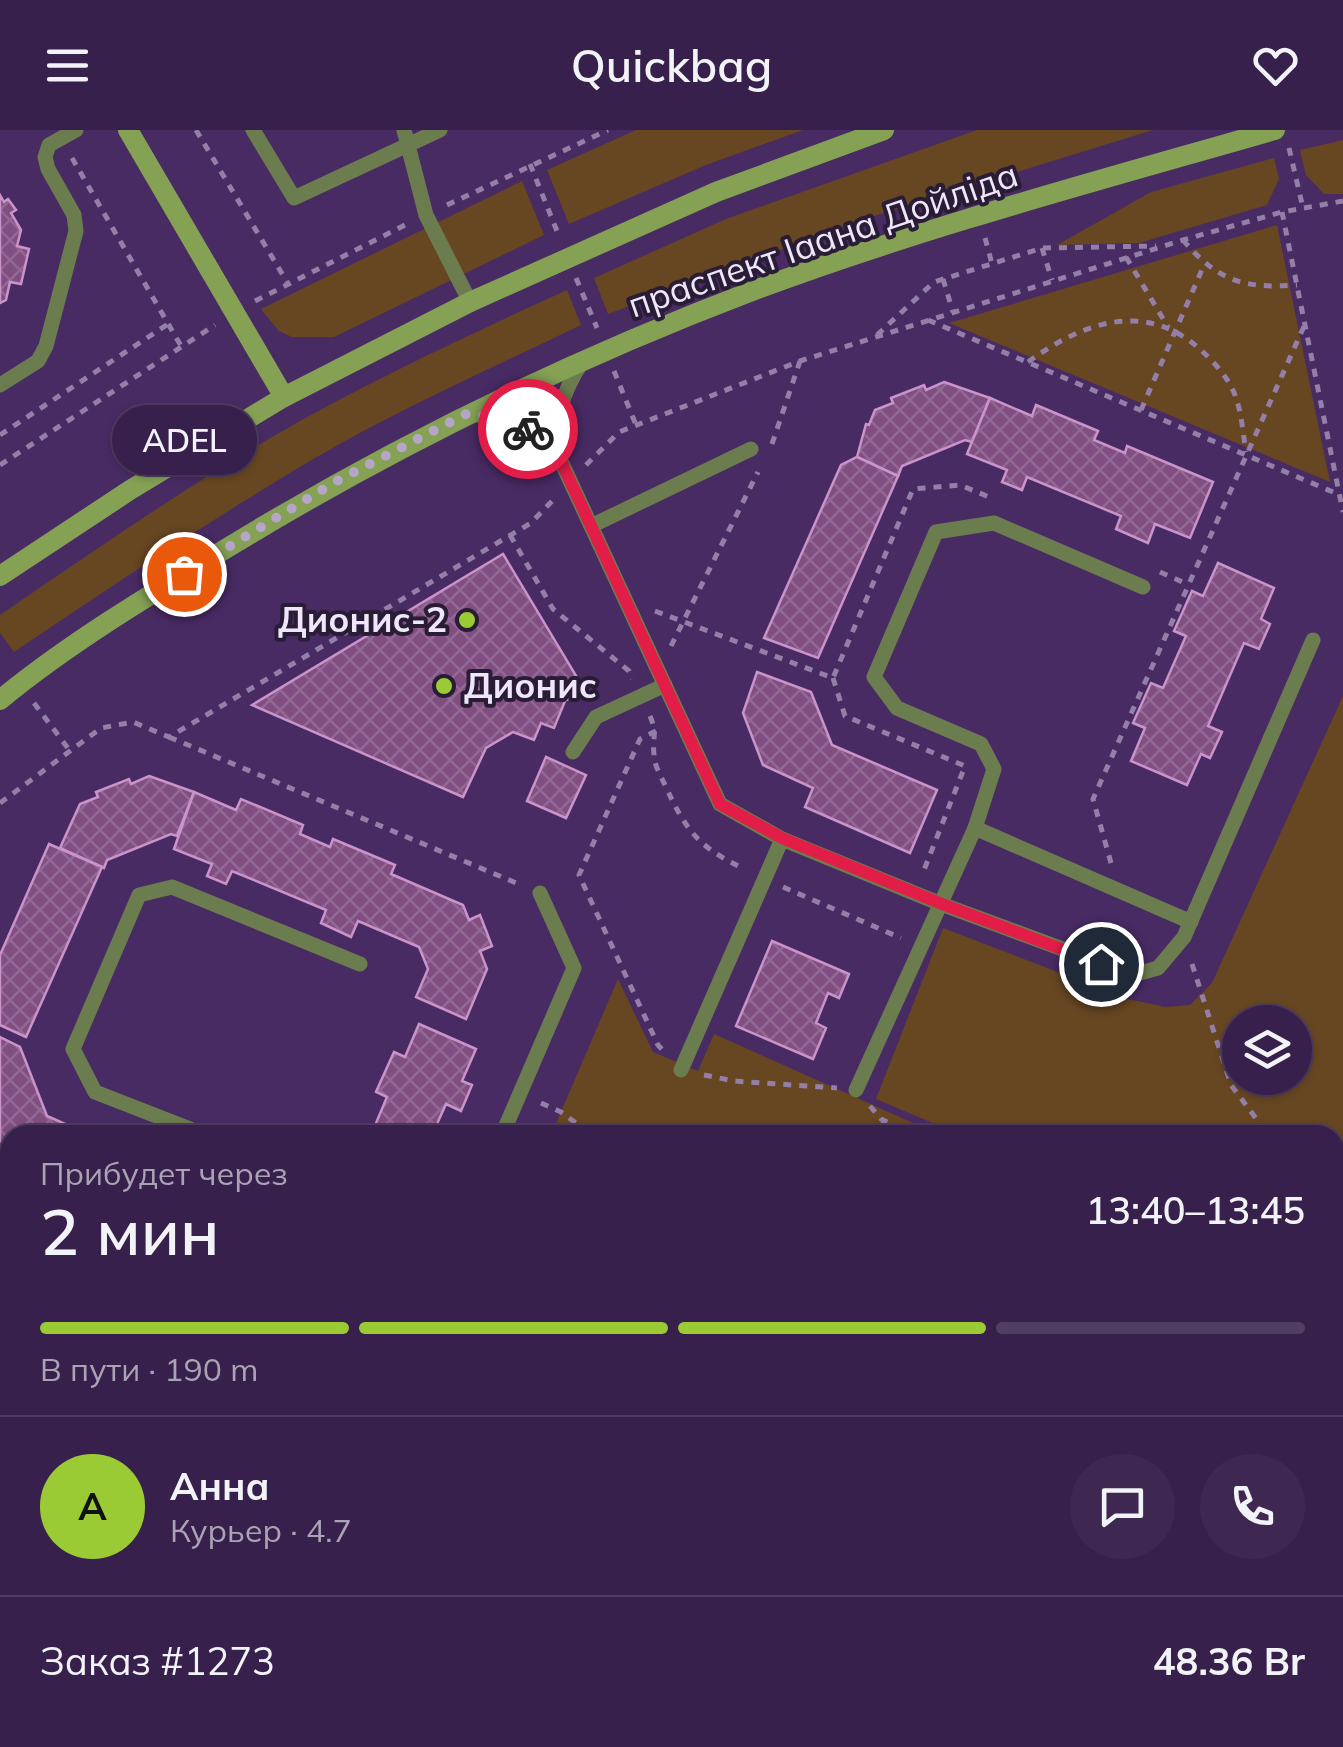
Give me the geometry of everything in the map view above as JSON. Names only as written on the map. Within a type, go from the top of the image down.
[{"type":"main road","points":[[128,130],[284,397]]},
{"type":"main road","name":"праспект Іаана Дойліда","points":[[0,576],[130,490],[284,397],[470,302],[716,192],[884,130]]},
{"type":"main road","name":"праспект Іаана Дойліда","points":[[0,700],[184,574],[335,482],[468,413],[582,362],[755,290],[979,215],[1281,138]]},
{"type":"lane","points":[[0,385],[38,361],[46,346],[76,232],[74,215],[48,169],[45,156],[49,146],[76,130]]},
{"type":"lane","points":[[253,130],[294,198],[406,137],[440,130]]},
{"type":"lane","points":[[406,137],[426,215],[470,302]]},
{"type":"lane","points":[[559,457],[559,407],[567,384],[582,362]]},
{"type":"lane","points":[[468,413],[523,426],[542,438],[559,457],[720,804],[782,838],[915,894],[1133,975],[1158,968],[1187,929],[1313,640]]},
{"type":"lane","points":[[591,526],[751,449]]},
{"type":"lane","points":[[856,1090],[975,828],[994,770],[981,744],[896,708],[874,677],[936,532],[994,523],[1143,586]]},
{"type":"lane","points":[[573,752],[596,717],[662,678]]},
{"type":"lane","points":[[975,828],[1119,891],[1187,929]]},
{"type":"lane","points":[[681,1070],[782,838]]},
{"type":"lane","points":[[180,1125],[95,1092],[73,1049],[139,895],[172,888],[360,964]]},
{"type":"lane","points":[[506,1125],[574,968],[540,894]]},
{"type":"path","points":[[0,465],[181,346],[287,282],[196,130]]},
{"type":"path","points":[[1281,138],[1302,208]]},
{"type":"path","points":[[61,139],[181,346]]},
{"type":"path","points":[[530,164],[636,425]]},
{"type":"path","points":[[1282,212],[1343,512]]},
{"type":"path","points":[[1183,240],[1204,264],[1228,280],[1262,288],[1297,285]]},
{"type":"path","points":[[875,337],[934,282],[1042,248],[1164,246]]},
{"type":"path","points":[[1042,248],[1052,280]]},
{"type":"path","points":[[1126,257],[1172,330]]},
{"type":"path","points":[[1141,410],[1172,330],[1204,264]]},
{"type":"path","points":[[943,280],[953,312]]},
{"type":"path","points":[[928,320],[1340,495]]},
{"type":"path","points":[[1028,362],[1080,329],[1114,322],[1144,322],[1172,330],[1196,344],[1236,395],[1247,455]]},
{"type":"path","points":[[0,435],[168,324]]},
{"type":"path","points":[[1119,891],[1093,798],[1305,324]]},
{"type":"path","points":[[771,446],[800,361]]},
{"type":"path","points":[[662,678],[762,463]]},
{"type":"path","points":[[833,678],[845,716],[965,766],[915,894]]},
{"type":"path","points":[[656,731],[640,739],[578,876],[658,1045],[681,1070],[734,1080],[856,1090],[883,1125]]},
{"type":"path","points":[[169,737],[540,894]]},
{"type":"path","points":[[1187,929],[1230,1085],[1261,1125]]},
{"type":"path","points":[[520,1094],[561,1112],[579,1125]]},
{"type":"path","points":[[881,1119],[894,1125]]},
{"type":"shaded area","points":[[636,130],[803,130],[706,165],[569,224],[547,170]]},
{"type":"shaded area","points":[[977,130],[1153,130],[861,220],[608,314],[594,278],[726,219]]},
{"type":"shaded area","points":[[1343,140],[1343,194],[1324,194],[1306,175],[1300,150]]},
{"type":"shaded area","points":[[1274,158],[1279,179],[1267,205],[1139,243],[1057,245],[1151,192]]},
{"type":"shaded area","points":[[522,181],[544,235],[334,337],[292,337],[279,331],[261,309]]},
{"type":"shaded area","points":[[1277,225],[1330,482],[949,323]]},
{"type":"shaded area","points":[[567,290],[581,325],[413,405],[315,458],[14,652],[0,633],[0,615],[262,443],[399,369]]},
{"type":"shaded area","points":[[1343,696],[1343,1125],[937,1125],[876,1099],[943,928],[1128,999],[1165,1007],[1190,1005],[1212,983]]},
{"type":"shaded area","points":[[618,979],[653,1052],[698,1071],[714,1034],[918,1125],[555,1125]]},
{"type":"building","points":[[0,195],[16,210],[11,213],[21,230],[17,246],[29,249],[21,284],[10,282],[6,300],[0,303]]},
{"type":"building","points":[[944,382],[990,398],[972,442],[965,440],[902,466],[898,476],[857,457],[866,424],[869,425],[875,410],[893,403],[891,398]]},
{"type":"building","points":[[990,398],[1032,416],[1036,405],[1098,431],[1094,440],[1125,453],[1127,446],[1213,482],[1190,538],[1155,524],[1148,543],[1116,529],[1121,516],[1027,477],[1022,490],[1002,482],[1007,470],[967,454]]},
{"type":"building","points":[[857,457],[898,476],[818,658],[764,638],[841,465]]},
{"type":"building","name":"Дионис-2","points":[[503,554],[584,689],[565,701],[554,728],[541,723],[534,740],[513,732],[486,748],[463,797],[252,705]]},
{"type":"building","points":[[1218,563],[1274,588],[1261,619],[1270,624],[1259,649],[1244,643],[1208,726],[1222,732],[1210,758],[1201,754],[1187,785],[1131,761],[1145,728],[1133,723],[1151,683],[1163,688],[1186,636],[1174,631],[1192,591],[1203,596]]},
{"type":"building","points":[[757,672],[811,692],[832,745],[937,790],[910,853],[805,807],[813,788],[763,765],[743,713]]},
{"type":"building","points":[[546,757],[586,775],[566,818],[527,801]]},
{"type":"building","points":[[149,776],[194,792],[177,836],[171,834],[107,860],[104,868],[60,848],[80,804],[98,797],[96,792]]},
{"type":"building","points":[[194,792],[236,810],[241,799],[303,825],[300,834],[330,847],[333,839],[395,865],[391,874],[463,905],[469,920],[480,915],[492,946],[480,951],[487,969],[466,1019],[416,997],[428,969],[419,947],[358,921],[351,937],[321,923],[326,910],[232,871],[226,884],[207,876],[212,864],[174,849]]},
{"type":"building","points":[[49,844],[102,867],[26,1037],[0,1025],[0,955]]},
{"type":"building","points":[[772,941],[849,974],[839,998],[828,993],[816,1023],[826,1028],[813,1059],[736,1026]]},
{"type":"building","points":[[419,1024],[476,1049],[462,1081],[472,1085],[461,1111],[446,1104],[437,1125],[375,1125],[387,1097],[376,1092],[394,1052],[405,1057]]},
{"type":"building","points":[[0,1037],[20,1047],[47,1116],[67,1125],[0,1125]]},
{"type":"way so far","points":[[184,574],[335,482],[468,413],[528,429]]},
{"type":"place","name":"ADEL","points":[[184,574]]},
{"type":"place","name":"Дионис-2","points":[[467,620]]},
{"type":"place","name":"Дионис","points":[[444,686]]},
{"type":"route","points":[[528,429],[559,457],[720,804],[782,838],[1101,964]]}]
